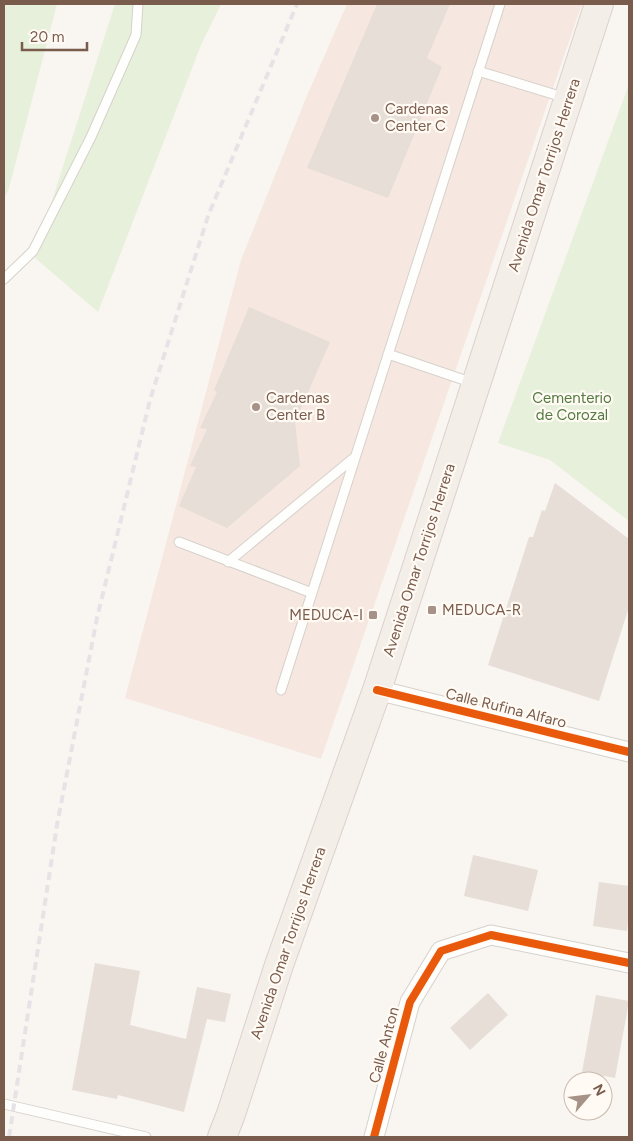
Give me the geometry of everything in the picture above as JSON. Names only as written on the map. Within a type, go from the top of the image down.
[{"type":"main road","name":"Avenida Omar Torrijos Herrera","points":[[227,1130],[279,965],[377,690],[599,4]]},
{"type":"street","name":"Calle Rufina Alfaro","points":[[377,690],[629,752]]},
{"type":"street","name":"Calle Anton","points":[[374,1137],[410,1002],[441,951],[491,935],[629,963]]},
{"type":"lane","points":[[4,278],[33,251],[91,137],[136,35],[138,4]]},
{"type":"lane","points":[[281,690],[500,4]]},
{"type":"lane","points":[[478,70],[568,99]]},
{"type":"lane","points":[[388,354],[476,384]]},
{"type":"lane","points":[[228,562],[355,457]]},
{"type":"lane","points":[[179,542],[312,593]]},
{"type":"lane","points":[[4,1104],[146,1137]]},
{"type":"shaded area","points":[[347,4],[582,4],[321,759],[125,698],[241,260],[306,98]]},
{"type":"green space","points":[[4,4],[57,4],[9,188],[4,199]]},
{"type":"green space","points":[[115,4],[221,4],[201,45],[98,312],[34,257]]},
{"type":"green space","name":"Cementerio de Corozal","points":[[629,84],[629,521],[550,460],[498,443]]},
{"type":"building","name":"Cardenas Center C","points":[[377,4],[450,4],[427,58],[442,67],[388,198],[307,168]]},
{"type":"building","name":"Cardenas Center B","points":[[249,307],[330,342],[295,422],[300,466],[227,528],[179,506],[196,467],[190,466],[207,429],[200,428],[217,392],[214,390]]},
{"type":"building","points":[[555,483],[629,539],[629,607],[599,701],[488,665],[529,537],[533,537],[542,510],[545,511]]},
{"type":"building","points":[[473,855],[538,870],[528,911],[464,896]]},
{"type":"building","points":[[599,882],[629,886],[627,931],[593,926]]},
{"type":"building","points":[[95,963],[140,971],[130,1025],[186,1039],[197,987],[231,994],[225,1022],[207,1019],[184,1112],[118,1095],[117,1099],[72,1090]]},
{"type":"building","points":[[488,993],[508,1015],[470,1050],[450,1028]]},
{"type":"building","points":[[596,995],[629,1001],[615,1078],[613,1078],[613,1071],[582,1071]]},
{"type":"railway","points":[[9,1137],[57,825],[97,618],[150,400],[208,216],[297,4]]},
{"type":"cycle path","points":[[377,690],[629,752]]},
{"type":"cycle path","points":[[374,1137],[410,1002],[441,951],[491,935],[629,963]]},
{"type":"place","name":"Cardenas Center C","points":[[375,118]]},
{"type":"place","name":"Cardenas Center B","points":[[256,407]]},
{"type":"place","name":"MEDUCA-R","points":[[432,610]]},
{"type":"place","name":"MEDUCA-I","points":[[373,615]]}]
